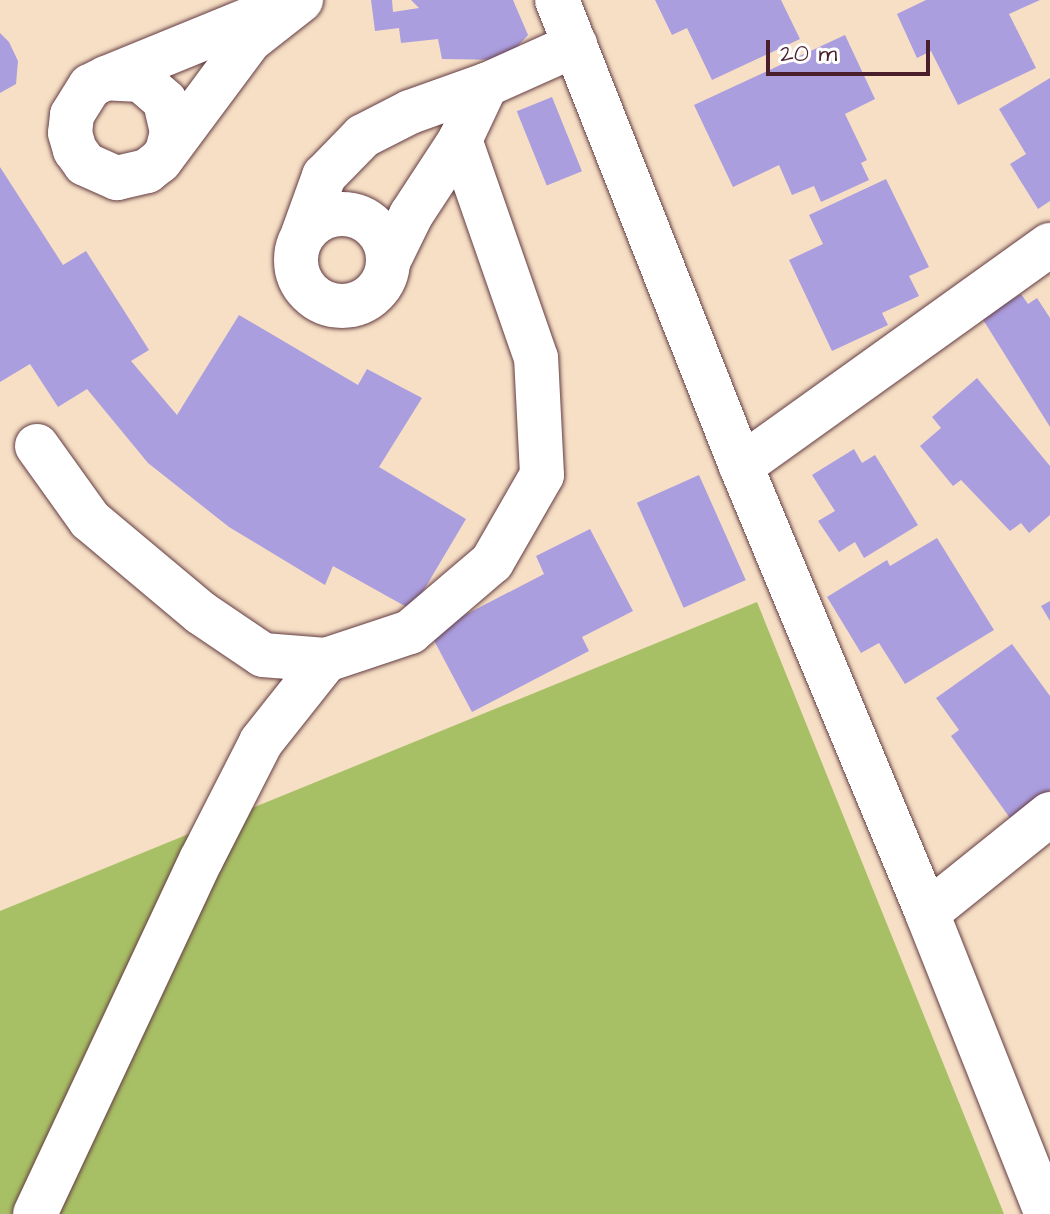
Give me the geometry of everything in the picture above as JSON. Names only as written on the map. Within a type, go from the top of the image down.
[{"type":"street","points":[[299,0],[250,40],[160,161],[133,177],[100,173],[85,164],[70,133],[72,115],[85,93],[106,78],[299,0]]},
{"type":"street","points":[[557,0],[741,466],[927,913],[1047,1214]]},
{"type":"street","points":[[486,85],[460,140],[411,215],[389,260],[386,276],[367,300],[352,306],[321,302],[308,293],[295,264],[303,234],[324,176],[363,136],[410,112],[486,85],[575,45]]},
{"type":"street","points":[[106,78],[141,80],[155,89],[165,101],[171,116],[168,148]]},
{"type":"street","points":[[37,446],[90,520],[201,613],[263,655],[326,660],[410,632],[492,562],[542,475],[536,358],[460,140]]},
{"type":"street","points":[[303,234],[326,216],[355,216],[379,233],[389,260]]},
{"type":"street","points":[[741,466],[1050,245]]},
{"type":"street","points":[[35,1214],[201,860],[261,742],[326,660]]},
{"type":"street","points":[[927,913],[1050,814]]},
{"type":"green space","points":[[757,602],[1004,1214],[0,1214],[0,911]]},
{"type":"building","points":[[371,0],[392,0],[393,12],[419,8],[411,0],[513,0],[528,35],[505,60],[442,59],[438,39],[401,43],[399,28],[375,31]]},
{"type":"building","points":[[655,0],[781,0],[800,39],[712,80],[687,28],[672,35]]},
{"type":"building","points":[[926,0],[1040,0],[1009,14],[1036,68],[958,105],[931,51],[917,58],[897,14]]},
{"type":"building","points":[[0,33],[9,42],[18,61],[16,84],[0,93]]},
{"type":"building","points":[[845,35],[875,99],[845,114],[867,160],[861,163],[869,180],[821,202],[814,186],[792,195],[779,165],[733,187],[694,105]]},
{"type":"building","points":[[1050,78],[1050,201],[1038,209],[1010,164],[1026,154],[999,109]]},
{"type":"building","points":[[552,97],[582,171],[547,185],[517,111]]},
{"type":"building","points":[[0,167],[63,265],[86,251],[149,350],[131,361],[177,415],[239,315],[358,385],[367,369],[422,398],[379,467],[466,519],[412,610],[333,566],[325,585],[229,527],[148,463],[87,389],[58,407],[30,364],[0,382]]},
{"type":"building","points":[[886,179],[929,267],[909,276],[919,296],[882,313],[888,325],[832,351],[789,260],[823,244],[809,215]]},
{"type":"building","points":[[1021,294],[1028,304],[1037,298],[1050,318],[1050,427],[982,318]]},
{"type":"building","points":[[977,378],[1050,466],[1050,515],[1029,533],[1021,523],[1010,531],[961,480],[953,486],[920,446],[941,428],[932,417]]},
{"type":"building","points":[[854,449],[862,463],[875,455],[918,525],[864,558],[855,542],[839,552],[818,521],[835,511],[812,475]]},
{"type":"building","points":[[699,475],[746,580],[684,608],[637,503]]},
{"type":"building","points":[[590,529],[633,611],[582,637],[589,651],[472,712],[430,633],[544,574],[536,556]]},
{"type":"building","points":[[937,538],[994,630],[905,684],[879,643],[861,653],[827,597],[887,560],[890,566]]},
{"type":"building","points":[[1050,601],[1050,621],[1041,606]]},
{"type":"building","points":[[1012,644],[1050,696],[1050,790],[1010,818],[951,736],[959,730],[936,698]]}]
